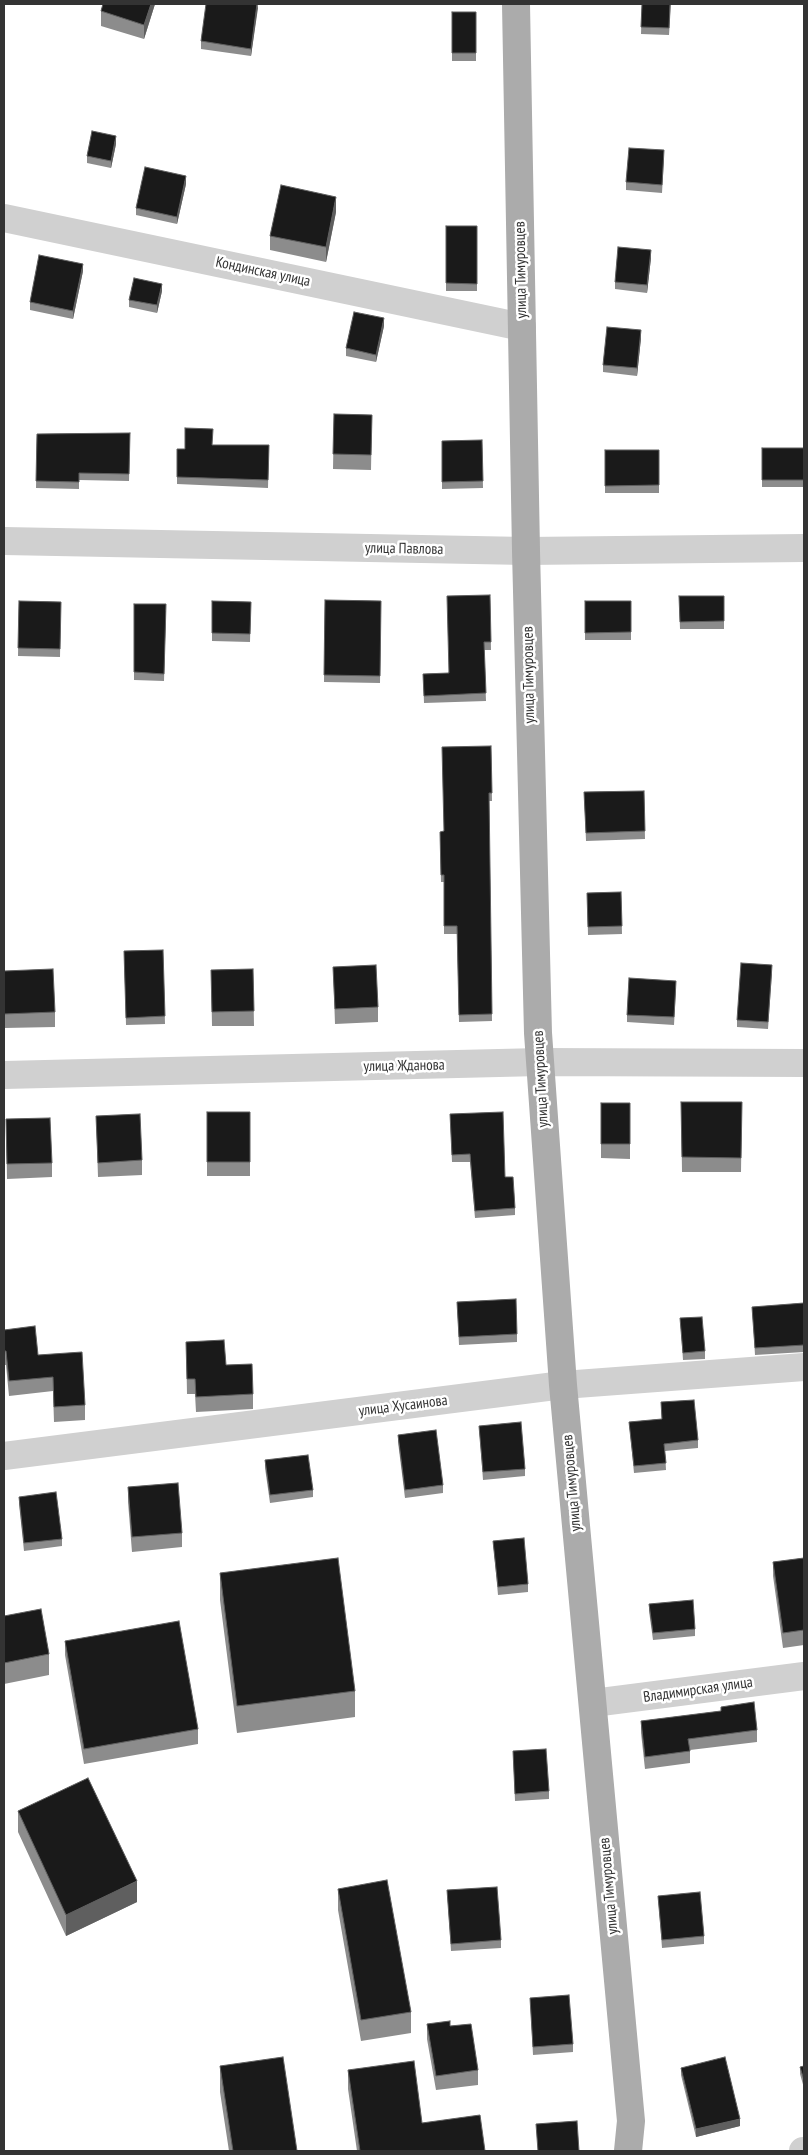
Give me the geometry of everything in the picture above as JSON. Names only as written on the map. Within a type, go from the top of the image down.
[{"type":"main road","name":"улица Тимуровцев","points":[[516,4],[526,551],[540,1062],[563,1385],[630,2122],[628,2151]]},
{"type":"street","name":"Кондинская улица","points":[[4,218],[522,327]]},
{"type":"street","name":"улица Павлова","points":[[4,541],[526,551],[804,548]]},
{"type":"street","name":"улица Жданова","points":[[4,1075],[540,1062],[804,1063]]},
{"type":"street","name":"улица Хусаинова","points":[[4,1456],[563,1385],[804,1367]]},
{"type":"street","name":"Владимирская улица","points":[[593,1703],[804,1676]]},
{"type":"building","points":[[103,4],[151,4],[144,25],[101,11]]},
{"type":"building","points":[[206,4],[257,4],[251,49],[201,41]]},
{"type":"building","points":[[642,4],[670,4],[669,28],[641,27]]},
{"type":"building","points":[[452,12],[476,12],[476,53],[452,53]]},
{"type":"building","points":[[92,131],[116,136],[111,161],[87,156]]},
{"type":"building","points":[[629,148],[664,150],[662,185],[626,182]]},
{"type":"building","points":[[145,167],[186,176],[177,217],[136,208]]},
{"type":"building","points":[[281,185],[336,197],[326,247],[270,236]]},
{"type":"building","points":[[446,226],[477,226],[477,284],[446,283]]},
{"type":"building","points":[[618,247],[651,250],[647,285],[615,282]]},
{"type":"building","points":[[39,255],[83,264],[73,311],[30,302]]},
{"type":"building","points":[[134,278],[162,284],[157,305],[129,300]]},
{"type":"building","points":[[354,312],[384,318],[376,355],[346,348]]},
{"type":"building","points":[[607,327],[641,330],[637,368],[603,365]]},
{"type":"building","points":[[334,414],[372,415],[371,455],[333,454]]},
{"type":"building","points":[[185,428],[213,429],[212,445],[269,445],[268,480],[177,477],[177,449],[185,449]]},
{"type":"building","points":[[130,433],[129,474],[79,473],[79,482],[36,481],[37,434]]},
{"type":"building","points":[[482,440],[483,481],[442,482],[442,441]]},
{"type":"building","points":[[762,448],[804,448],[804,480],[762,480]]},
{"type":"building","points":[[605,450],[659,450],[659,485],[605,486]]},
{"type":"building","points":[[490,595],[491,642],[484,642],[486,693],[424,696],[423,674],[449,673],[447,596]]},
{"type":"building","points":[[679,596],[724,596],[724,621],[680,622]]},
{"type":"building","points":[[325,600],[381,601],[380,676],[324,675]]},
{"type":"building","points":[[19,601],[61,602],[60,649],[18,648]]},
{"type":"building","points":[[212,601],[251,602],[250,634],[212,633]]},
{"type":"building","points":[[585,601],[631,601],[631,632],[585,633]]},
{"type":"building","points":[[134,604],[166,604],[164,674],[134,672]]},
{"type":"building","points":[[491,746],[492,793],[489,793],[492,1014],[459,1015],[457,926],[444,926],[444,875],[441,875],[440,832],[444,831],[442,747]]},
{"type":"building","points":[[644,791],[645,831],[586,833],[584,792]]},
{"type":"building","points":[[621,892],[622,926],[588,927],[587,893]]},
{"type":"building","points":[[163,950],[165,1016],[126,1018],[124,951]]},
{"type":"building","points":[[741,963],[772,965],[768,1022],[737,1020]]},
{"type":"building","points":[[376,965],[378,1007],[335,1009],[333,967]]},
{"type":"building","points":[[53,969],[55,1012],[4,1014],[4,971]]},
{"type":"building","points":[[253,969],[254,1011],[212,1012],[211,970]]},
{"type":"building","points":[[629,978],[676,981],[674,1017],[627,1015]]},
{"type":"building","points":[[681,1102],[742,1102],[741,1158],[682,1157]]},
{"type":"building","points":[[601,1103],[630,1103],[630,1144],[601,1144]]},
{"type":"building","points":[[207,1112],[250,1112],[250,1162],[207,1162]]},
{"type":"building","points":[[503,1112],[505,1177],[513,1177],[515,1208],[475,1211],[470,1154],[452,1155],[450,1114]]},
{"type":"building","points":[[140,1114],[142,1160],[98,1163],[96,1116]]},
{"type":"building","points":[[50,1118],[52,1163],[7,1164],[6,1119]]},
{"type":"building","points":[[516,1299],[517,1334],[459,1337],[457,1302]]},
{"type":"building","points":[[804,1303],[804,1345],[755,1348],[752,1307]]},
{"type":"building","points":[[702,1317],[705,1351],[683,1353],[680,1318]]},
{"type":"building","points":[[35,1326],[38,1355],[82,1352],[85,1405],[54,1407],[53,1377],[9,1381],[6,1351],[4,1351],[4,1330]]},
{"type":"building","points":[[224,1340],[226,1365],[252,1364],[253,1394],[196,1397],[195,1379],[187,1379],[186,1342]]},
{"type":"building","points":[[694,1400],[698,1440],[664,1444],[666,1463],[634,1466],[629,1422],[662,1419],[661,1402]]},
{"type":"building","points":[[521,1422],[525,1469],[483,1472],[479,1426]]},
{"type":"building","points":[[436,1430],[443,1485],[405,1490],[398,1435]]},
{"type":"building","points":[[308,1455],[313,1490],[270,1495],[265,1460]]},
{"type":"building","points":[[178,1483],[182,1533],[132,1537],[128,1487]]},
{"type":"building","points":[[56,1492],[62,1539],[24,1543],[19,1497]]},
{"type":"building","points":[[524,1538],[528,1584],[498,1587],[493,1541]]},
{"type":"building","points":[[338,1558],[355,1691],[237,1706],[220,1573]]},
{"type":"building","points":[[804,1558],[804,1630],[783,1633],[773,1562]]},
{"type":"building","points":[[693,1600],[695,1629],[653,1633],[649,1604]]},
{"type":"building","points":[[41,1609],[49,1654],[4,1663],[4,1616]]},
{"type":"building","points":[[179,1621],[198,1729],[84,1749],[65,1641]]},
{"type":"building","points":[[754,1702],[757,1730],[688,1739],[690,1751],[645,1757],[641,1721],[721,1711],[721,1707]]},
{"type":"building","points":[[546,1749],[549,1791],[515,1794],[513,1751]]},
{"type":"building","points":[[88,1778],[137,1881],[66,1915],[18,1811]]},
{"type":"building","points":[[387,1880],[411,2012],[361,2020],[338,1889]]},
{"type":"building","points":[[497,1887],[501,1940],[451,1944],[447,1890]]},
{"type":"building","points":[[700,1892],[704,1936],[662,1940],[658,1896]]},
{"type":"building","points":[[569,1995],[573,2044],[533,2047],[530,1998]]},
{"type":"building","points":[[450,2021],[450,2026],[471,2024],[478,2070],[436,2076],[427,2024]]},
{"type":"building","points":[[283,2057],[297,2151],[233,2151],[220,2066]]},
{"type":"building","points":[[725,2057],[740,2119],[696,2129],[681,2068]]},
{"type":"building","points":[[414,2061],[422,2123],[480,2115],[485,2151],[360,2151],[348,2070]]},
{"type":"building","points":[[804,2066],[804,2080],[800,2067]]},
{"type":"building","points":[[577,2121],[579,2151],[538,2151],[536,2124]]}]
